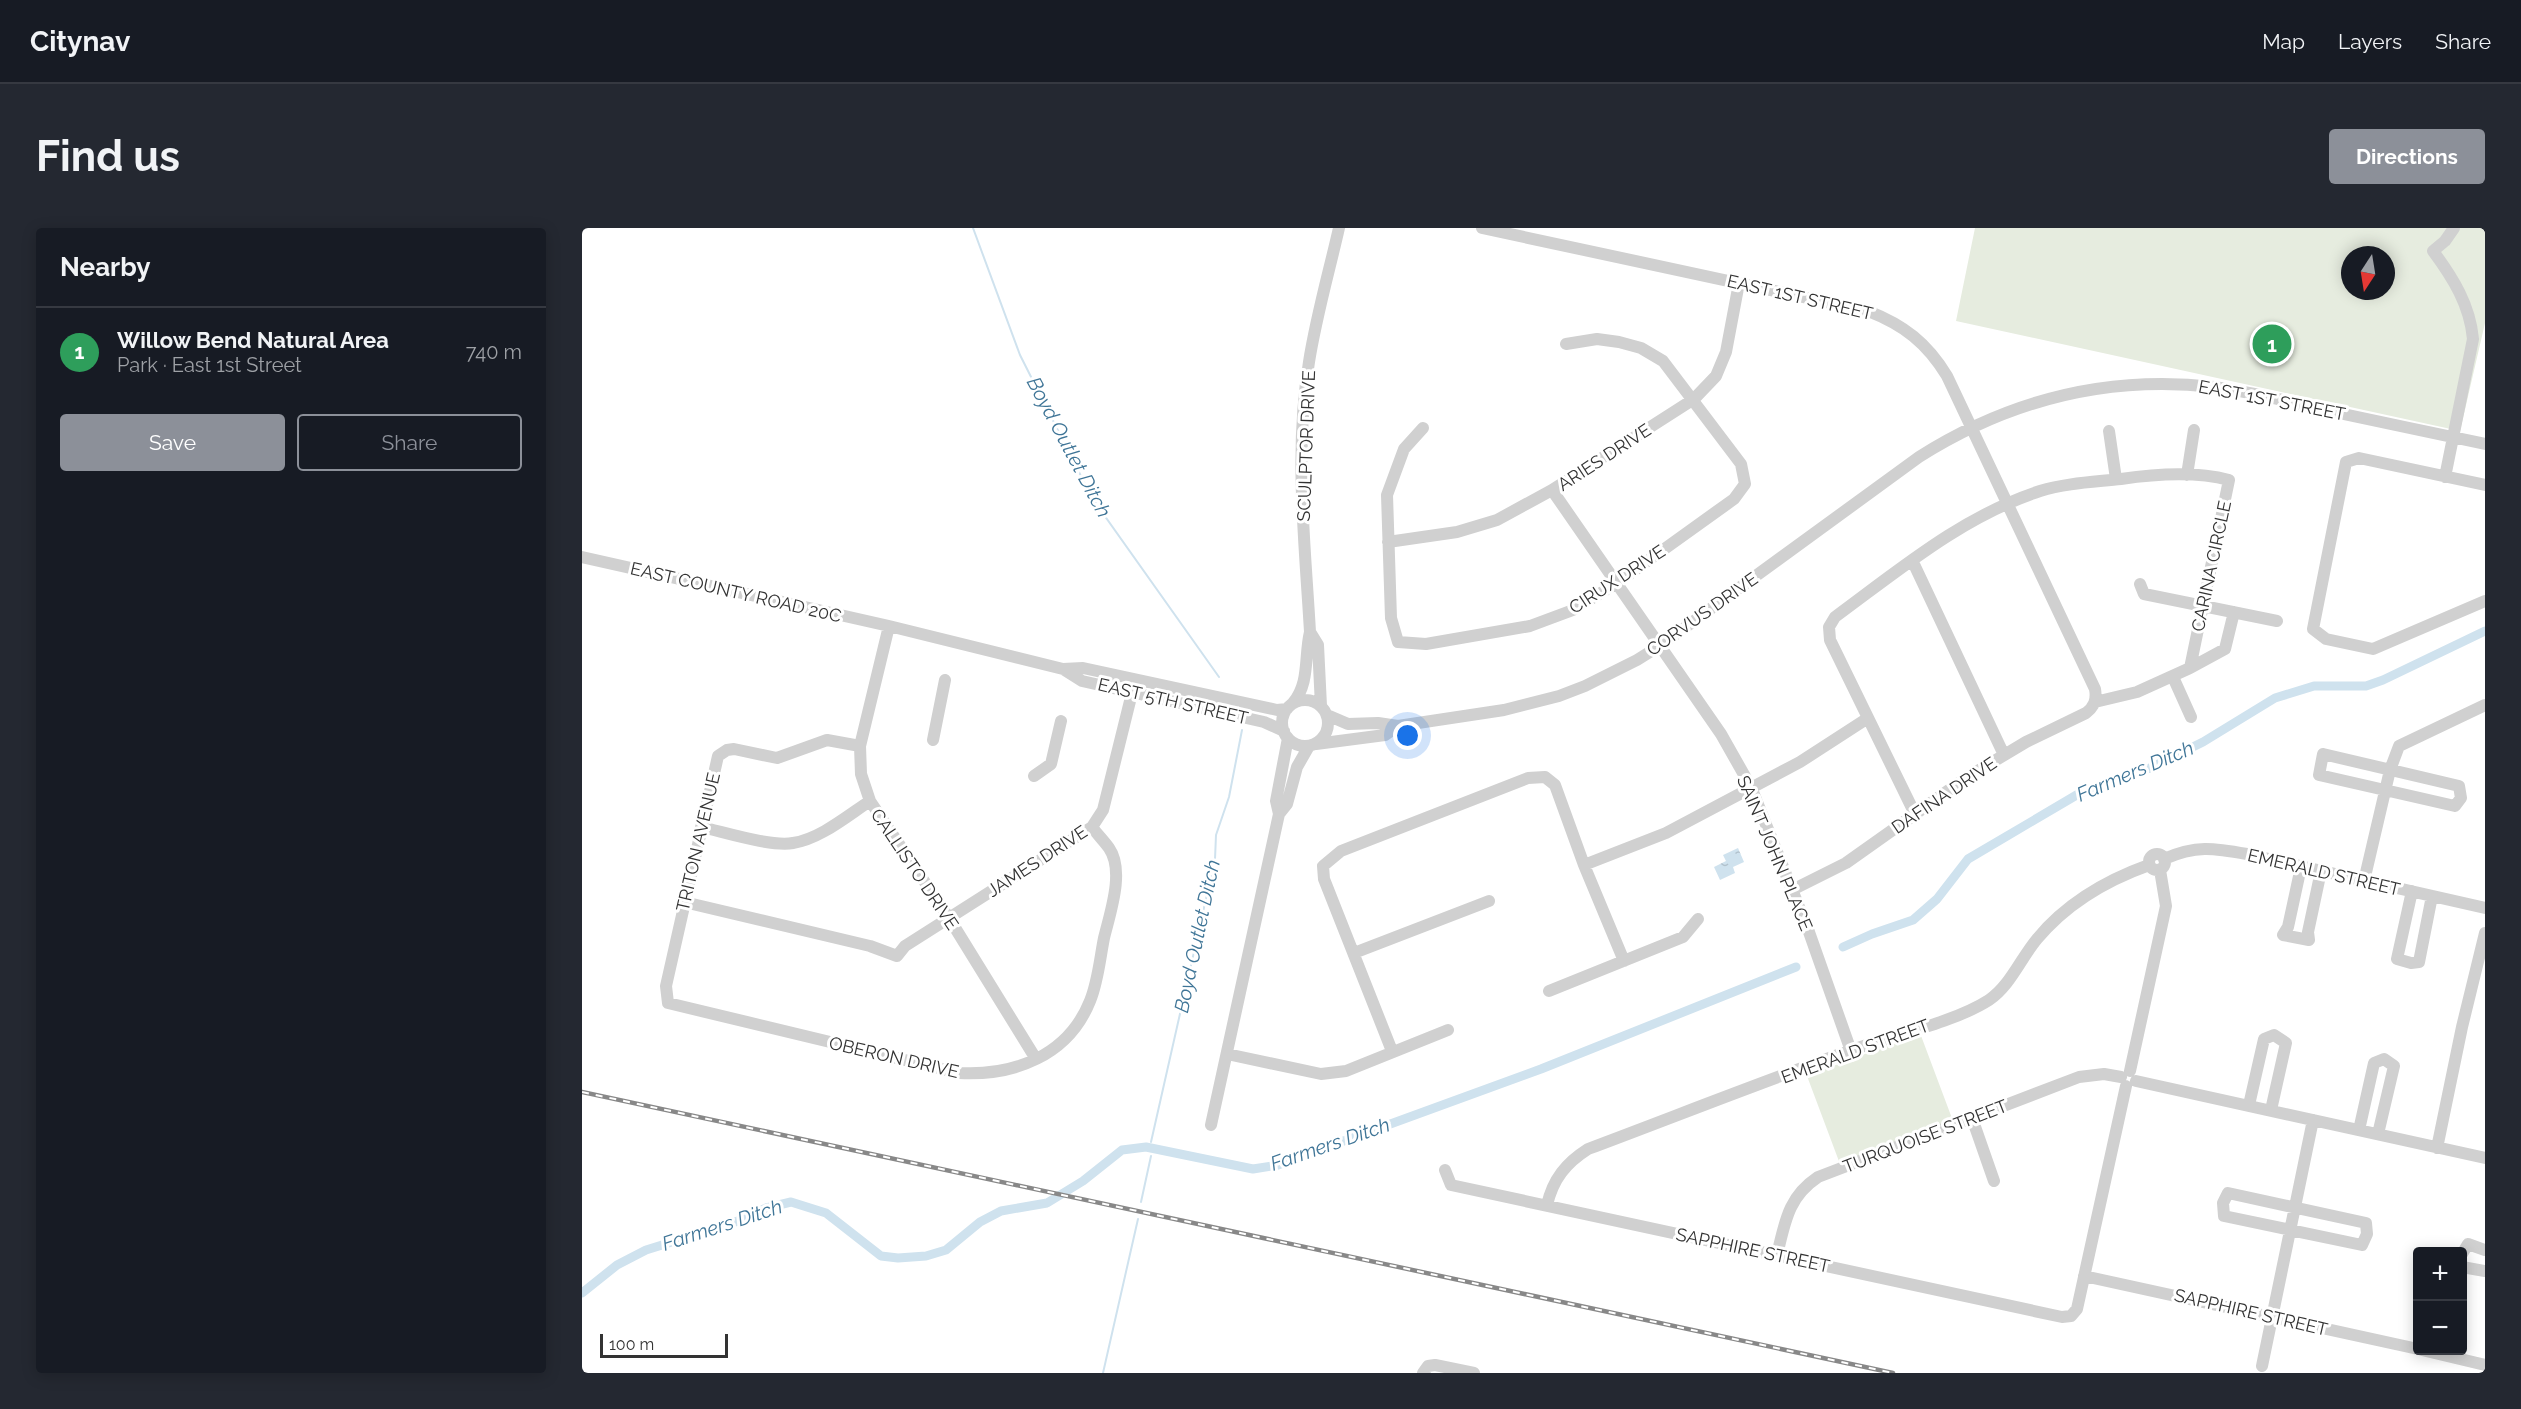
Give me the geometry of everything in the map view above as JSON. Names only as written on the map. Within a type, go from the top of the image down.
[{"type":"street","name":"SCULPTOR DRIVE","points":[[1290,706],[1299,696],[1305,680],[1306,648],[1310,632],[1302,487],[1305,393],[1309,362],[1338,228]]},
{"type":"street","name":"EAST 1ST STREET","points":[[1482,228],[1868,311],[1901,326],[1919,339],[1934,356],[1971,426],[2012,409],[2069,393],[2118,385],[2157,383],[2216,387],[2245,392],[2485,444]]},
{"type":"street","points":[[2445,477],[2473,339],[2471,321],[2455,284],[2433,251],[2445,241],[2454,228]]},
{"type":"street","name":"ARIES DRIVE","points":[[1388,542],[1457,532],[1497,520],[1552,490],[1694,399],[1716,376],[1726,352],[1739,283]]},
{"type":"street","points":[[1566,344],[1597,339],[1641,348],[1663,361],[1694,399]]},
{"type":"street","name":"CIRUX DRIVE","points":[[1388,542],[1392,618],[1398,642],[1426,644],[1530,626],[1573,610],[1617,583],[1734,499],[1745,484],[1741,464],[1694,399]]},
{"type":"street","points":[[1971,426],[2096,689],[2095,702],[2136,692],[2226,649],[2235,612]]},
{"type":"street","name":"CORVUS DRIVE","points":[[1324,711],[1348,724],[1378,723],[1398,726],[1504,710],[1559,696],[1611,674],[1660,645],[1919,457],[1971,426]]},
{"type":"street","points":[[1388,542],[1387,495],[1404,449],[1423,428]]},
{"type":"street","points":[[2187,476],[2194,430]]},
{"type":"street","points":[[2109,431],[2116,479]]},
{"type":"street","points":[[2485,485],[2359,458],[2346,462],[2313,629],[2326,639],[2373,649],[2485,602]]},
{"type":"street","name":"CARINA CIRCLE","points":[[1868,718],[1830,640],[1829,627],[1835,617],[1953,533],[2009,504],[2059,486],[2143,476],[2216,476],[2229,480],[2190,668]]},
{"type":"street","name":"SAINT JOHN PLACE","points":[[1552,490],[1721,734],[1750,788],[1792,890],[1851,1051]]},
{"type":"street","name":"EAST COUNTY ROAD 20C","points":[[582,557],[889,626]]},
{"type":"street","points":[[1912,560],[2004,755]]},
{"type":"street","points":[[2140,584],[2144,594],[2277,621]]},
{"type":"street","name":"EAST 5TH STREET","points":[[889,626],[1062,669],[1083,668],[1277,710],[1290,706]]},
{"type":"street","name":"CALLISTO DRIVE","points":[[889,626],[860,746],[861,774],[870,801],[949,918],[1036,1059]]},
{"type":"street","name":"SCULPTOR DRIVE","points":[[1310,632],[1318,645],[1324,711]]},
{"type":"street","name":"EAST 5TH STREET","points":[[1062,669],[1082,681],[1264,722],[1286,735]]},
{"type":"street","points":[[2173,676],[2191,717]]},
{"type":"street","points":[[933,740],[945,680]]},
{"type":"street","name":"JAMES DRIVE","points":[[684,902],[870,946],[897,956],[905,946],[1092,827],[1103,810],[1132,693]]},
{"type":"street","points":[[1280,814],[1276,801],[1286,735],[1283,716],[1290,706],[1307,700],[1324,711],[1328,728],[1321,740],[1312,745],[1301,746],[1286,735]]},
{"type":"street","name":"DAFINA DRIVE","points":[[1792,890],[1846,863],[2004,755],[2043,732],[2086,714],[2095,702]]},
{"type":"street","points":[[2364,881],[2390,770],[2398,746],[2485,705]]},
{"type":"street","points":[[1584,865],[1666,833],[1800,762],[1868,718],[1915,814]]},
{"type":"street","points":[[1034,776],[1051,764],[1061,721]]},
{"type":"street","name":"CORVUS DRIVE","points":[[1312,745],[1385,735],[1398,726]]},
{"type":"street","name":"TRITON AVENUE","points":[[668,1003],[666,986],[718,756],[727,750],[735,749],[777,759],[827,740],[860,746]]},
{"type":"street","points":[[1211,1125],[1280,814],[1287,804],[1297,767],[1312,745]]},
{"type":"street","points":[[2323,754],[2459,786],[2461,798],[2455,806],[2386,790],[2319,775],[2319,765],[2323,754]]},
{"type":"street","points":[[1392,1051],[1324,879],[1323,866],[1341,851],[1528,778],[1545,777],[1555,785],[1584,865],[1624,961]]},
{"type":"street","points":[[701,827],[776,843],[794,843],[825,829],[870,801]]},
{"type":"street","name":"OBERON DRIVE","points":[[668,1003],[959,1073],[1004,1072],[1036,1059],[1060,1045],[1077,1025],[1090,1000],[1117,881],[1111,850],[1092,827]]},
{"type":"street","name":"EMERALD STREET","points":[[1547,1205],[1551,1188],[1562,1170],[1588,1149],[1851,1051],[1952,1017],[1990,999],[2013,974],[2037,939],[2065,910],[2098,888],[2158,865],[2189,849],[2210,848],[2485,908]]},
{"type":"street","points":[[2084,1276],[2166,906],[2158,865]]},
{"type":"street","points":[[2301,867],[2288,927],[2283,935],[2309,940],[2308,932],[2321,871]]},
{"type":"street","points":[[2412,891],[2397,959],[2411,963],[2419,962],[2432,896]]},
{"type":"street","points":[[1354,953],[1489,901]]},
{"type":"street","points":[[1549,991],[1683,937],[1698,919]]},
{"type":"street","points":[[2437,1148],[2462,1027],[2485,933]]},
{"type":"street","points":[[1227,1054],[1321,1074],[1346,1071],[1448,1030]]},
{"type":"street","points":[[2249,1105],[2264,1039],[2274,1035],[2286,1043],[2271,1110]]},
{"type":"street","points":[[2359,1130],[2374,1063],[2384,1059],[2394,1066],[2378,1134]]},
{"type":"street","name":"TURQUOISE STREET","points":[[1777,1255],[1788,1211],[1803,1187],[1818,1177],[2079,1077],[2104,1074],[2485,1158]]},
{"type":"street","points":[[1972,1118],[1994,1181]]},
{"type":"street","points":[[2262,1366],[2313,1120]]},
{"type":"street","name":"SAPPHIRE STREET","points":[[1444,1170],[1451,1185],[2062,1317],[2071,1316],[2077,1309],[2084,1276],[2413,1349]]},
{"type":"street","points":[[2228,1193],[2295,1207],[2366,1223],[2367,1234],[2362,1245],[2290,1228],[2224,1216],[2223,1203],[2228,1193]]},
{"type":"street","points":[[2466,1247],[2468,1244],[2485,1250]]},
{"type":"street","points":[[2467,1268],[2485,1271]]},
{"type":"street","points":[[2443,1355],[2485,1365]]},
{"type":"street","points":[[1426,1370],[1435,1365],[1474,1373]]},
{"type":"shaded area","points":[[1975,228],[2485,228],[2485,323],[2460,431],[1956,321]]},
{"type":"shaded area","points":[[1920,1033],[1953,1121],[1840,1164],[1807,1076]]},
{"type":"water","points":[[1738,848],[1744,862],[1733,867],[1735,873],[1720,880],[1714,867],[1726,861],[1723,855]]},
{"type":"waterway","name":"Boyd Outlet Ditch","points":[[973,228],[1020,355],[1092,498],[1219,677]]},
{"type":"waterway","name":"Farmers Ditch","points":[[1843,947],[1913,920],[1937,899],[1968,859],[2080,793],[2150,768],[2203,742],[2275,698],[2314,686],[2366,686],[2485,631]]},
{"type":"waterway","name":"Boyd Outlet Ditch","points":[[1151,1142],[1215,859],[1216,835],[1229,797],[1242,730]]},
{"type":"waterway","name":"Farmers Ditch","points":[[582,1293],[617,1265],[646,1250],[733,1223],[766,1208],[791,1202],[826,1213],[881,1256],[898,1258],[926,1256],[946,1250],[980,1222],[1001,1211],[1047,1203],[1083,1181],[1122,1150],[1146,1147],[1253,1169],[1278,1165],[1541,1069],[1796,967]]},
{"type":"waterway","name":"Boyd Outlet Ditch","points":[[1141,1202],[1151,1156]]},
{"type":"waterway","name":"Boyd Outlet Ditch","points":[[1103,1373],[1138,1219]]},
{"type":"railway","points":[[582,1092],[1893,1373]]},
{"type":"place","name":"Willow Bend Natural Area","points":[[2272,344]]}]
